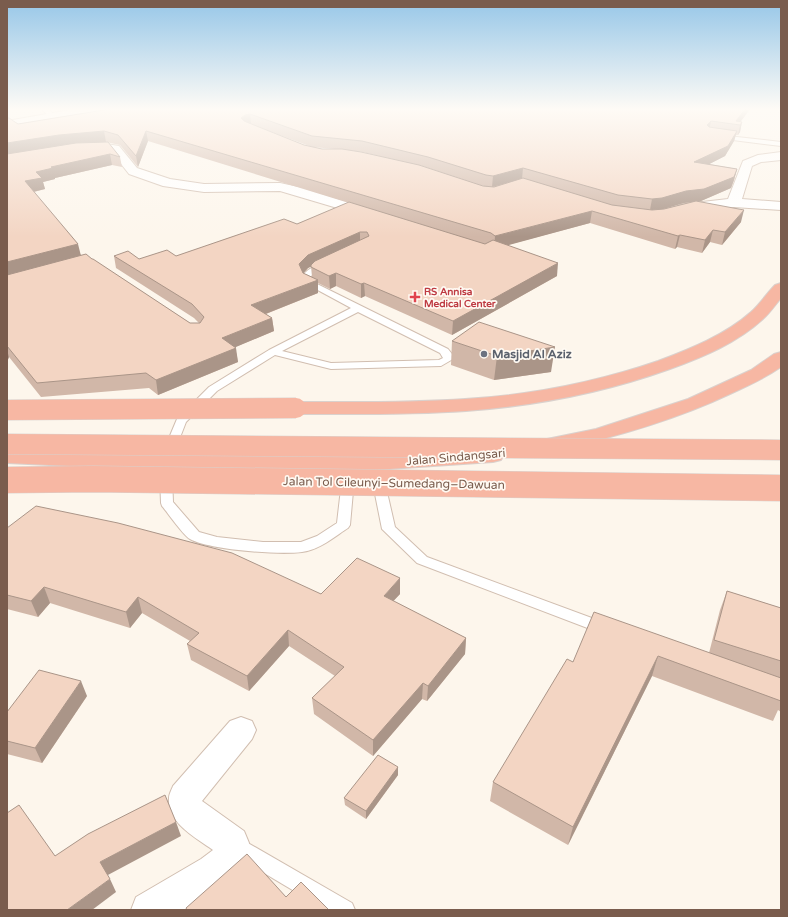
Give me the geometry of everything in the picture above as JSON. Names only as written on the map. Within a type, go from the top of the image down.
[{"type":"highway","points":[[7,410],[296,408],[477,404],[565,391],[626,378],[676,361],[738,330],[760,313],[776,297],[781,288]]},
{"type":"highway","name":"Jalan Sindangsari","points":[[112,461],[374,463],[496,455],[601,434],[695,403],[758,374],[781,358]]},
{"type":"highway","points":[[7,444],[781,450]]},
{"type":"highway","points":[[7,456],[112,461]]},
{"type":"highway","points":[[7,481],[71,465],[112,461]]},
{"type":"highway","name":"Jalan Tol Cileunyi–Sumedang–Dawuan","points":[[7,481],[93,479],[781,488]]},
{"type":"street","points":[[117,151],[133,171],[168,183],[204,188],[270,187],[288,189],[381,218]]},
{"type":"street","points":[[734,203],[747,164],[758,158],[781,156]]},
{"type":"street","points":[[673,212],[684,208],[734,203],[781,206]]},
{"type":"street","points":[[149,910],[214,872],[229,859],[232,843],[188,811],[185,797],[241,730]]},
{"type":"lane","points":[[273,352],[331,366],[441,363],[448,359],[447,354],[444,351],[305,281],[305,278],[309,273],[331,262]]},
{"type":"lane","points":[[350,463],[343,525],[322,539],[302,547],[263,546],[216,542],[194,535],[167,503],[165,462],[181,421],[212,389],[273,352],[358,308]]},
{"type":"lane","points":[[374,463],[389,529],[422,560],[614,632]]},
{"type":"lane","points":[[232,843],[345,910]]},
{"type":"building","points":[[27,151],[115,151],[120,157],[110,154],[51,167],[53,168],[36,172],[42,178],[25,181],[78,244],[7,262],[7,154]]},
{"type":"building","points":[[132,151],[138,151],[136,156]]},
{"type":"building","points":[[213,151],[353,151],[419,165],[483,186],[494,187],[523,178],[612,205],[652,210],[664,209],[696,201],[744,210],[725,232],[713,230],[705,240],[680,235],[678,236],[592,211],[495,236],[491,233]]},
{"type":"building","points":[[402,151],[718,151],[694,162],[737,169],[734,177],[704,189],[686,191],[662,198],[652,199],[618,195],[523,168],[493,176],[486,175]]},
{"type":"building","points":[[349,202],[485,244],[493,240],[558,263],[453,321],[364,283],[361,284],[336,273],[329,276],[311,267],[315,261],[369,236],[367,232],[360,232],[308,255],[299,264],[303,273],[318,280],[251,305],[272,318],[222,338],[236,348],[156,380],[146,373],[37,383],[7,346],[7,275],[86,254],[190,323],[200,323],[204,317],[192,304],[114,256],[128,251],[139,259],[167,250],[176,256],[284,219],[297,224]]},
{"type":"building","points":[[479,322],[555,347],[497,356],[452,341]]},
{"type":"building","points":[[36,506],[118,523],[232,553],[321,594],[357,558],[400,578],[384,596],[466,638],[428,686],[423,683],[373,740],[312,698],[344,667],[288,630],[247,676],[187,644],[199,633],[138,597],[126,612],[44,587],[31,601],[7,595],[7,528]]},
{"type":"building","points":[[727,591],[781,608],[781,661],[714,640]]},
{"type":"building","points":[[594,612],[781,678],[781,701],[658,656],[573,827],[493,782],[567,659],[573,662]]},
{"type":"building","points":[[39,670],[81,681],[35,748],[7,741],[7,712]]},
{"type":"building","points":[[378,755],[398,767],[366,811],[344,798]]},
{"type":"building","points":[[165,795],[176,822],[100,862],[110,879],[67,910],[7,910],[7,813],[19,805],[55,856],[88,834]]},
{"type":"building","points":[[247,854],[286,897],[301,882],[329,910],[187,910],[186,908]]},
{"type":"place","name":"RS Annisa Medical Center","points":[[415,297]]},
{"type":"place","name":"Masjid Al Aziz","points":[[484,354]]}]
